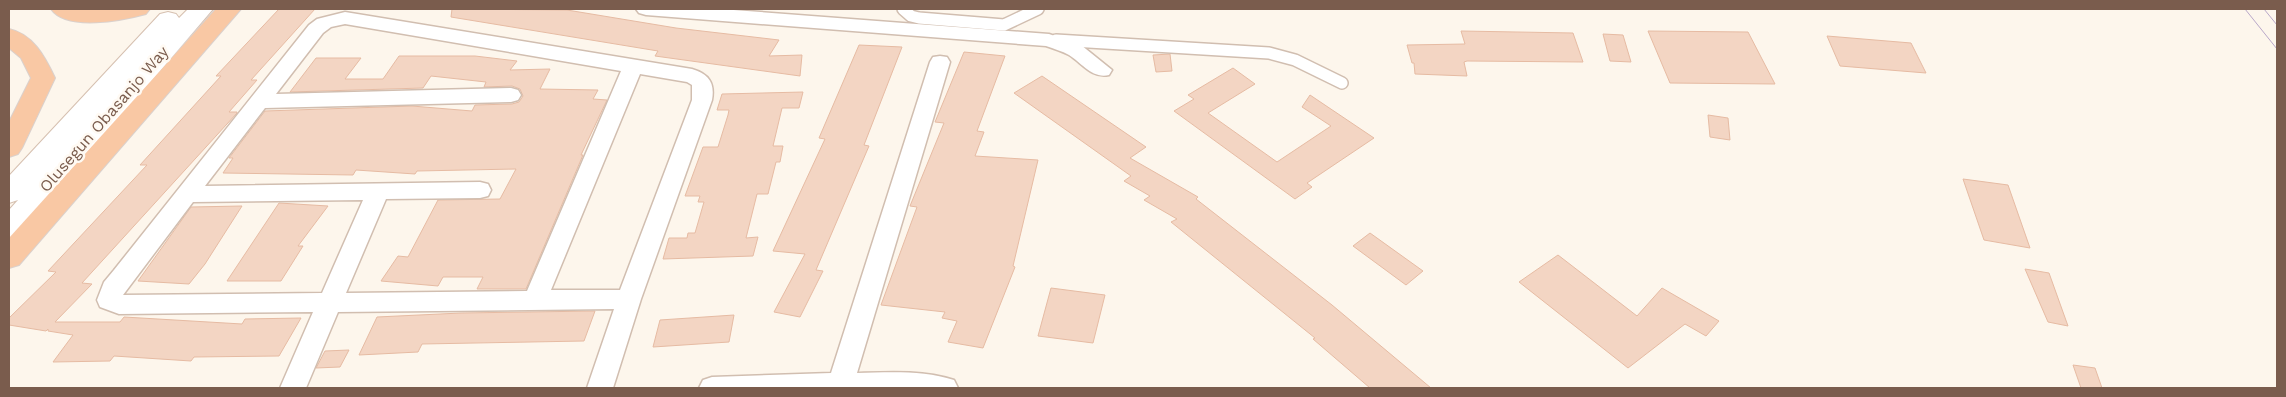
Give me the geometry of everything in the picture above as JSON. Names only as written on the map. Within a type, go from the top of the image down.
[{"type":"highway","points":[[64,9],[75,15],[125,13],[138,9]]},
{"type":"highway","points":[[9,257],[229,9]]},
{"type":"highway","points":[[9,36],[31,54],[43,78],[9,146]]},
{"type":"main road","name":"Olusegun Obasanjo Way","points":[[9,193],[105,85],[177,9]]},
{"type":"main road","name":"Olusegun Obasanjo Way","points":[[9,229],[86,138],[201,9]]},
{"type":"street","points":[[646,9],[1049,40],[1074,49],[1102,70]]},
{"type":"street","points":[[600,388],[629,299],[702,100],[704,87],[701,80],[692,76],[345,18],[324,23],[316,29],[122,276],[113,289],[109,300],[119,305],[629,299]]},
{"type":"street","points":[[841,384],[940,62]]},
{"type":"street","points":[[535,300],[633,66]]},
{"type":"street","points":[[260,100],[511,95]]},
{"type":"street","points":[[186,194],[480,190]]},
{"type":"street","points":[[293,388],[378,191]]},
{"type":"street","points":[[712,388],[891,382],[945,388]]},
{"type":"lane","points":[[903,9],[911,16],[919,18],[1004,25],[1012,24],[1038,9]]},
{"type":"lane","points":[[1049,40],[1268,53],[1295,60],[1342,84]]},
{"type":"building","points":[[279,9],[315,9],[251,80],[257,80],[229,112],[237,113],[82,283],[92,284],[55,322],[120,322],[124,317],[242,324],[245,319],[301,318],[279,356],[194,357],[191,361],[114,356],[110,361],[53,362],[73,335],[48,331],[48,329],[46,331],[9,325],[9,318],[56,272],[48,271],[147,165],[140,165],[221,76],[216,76]]},
{"type":"building","points":[[452,9],[567,10],[676,28],[779,40],[769,56],[802,55],[800,76],[655,56],[658,51],[451,17]]},
{"type":"building","points":[[1461,31],[1573,33],[1583,62],[1467,61],[1464,62],[1467,76],[1415,74],[1414,63],[1412,63],[1407,45],[1465,44]]},
{"type":"building","points":[[1648,31],[1748,32],[1775,84],[1670,83]]},
{"type":"building","points":[[1603,34],[1623,35],[1631,62],[1610,61]]},
{"type":"building","points":[[1827,36],[1911,43],[1926,73],[1840,66]]},
{"type":"building","points":[[859,45],[902,47],[864,145],[869,146],[816,270],[823,271],[800,317],[774,312],[805,254],[773,251],[825,139],[819,138]]},
{"type":"building","points":[[964,52],[1005,56],[977,131],[984,132],[975,156],[1038,160],[1013,266],[1015,267],[983,348],[948,342],[957,321],[942,318],[945,312],[881,305],[917,207],[910,206],[944,123],[935,122]]},
{"type":"building","points":[[1170,54],[1172,71],[1156,72],[1153,55]]},
{"type":"building","points":[[399,56],[475,56],[517,61],[510,70],[550,69],[540,89],[598,90],[593,99],[607,100],[581,155],[583,155],[526,289],[477,289],[483,277],[443,277],[438,286],[381,281],[398,256],[408,257],[438,200],[500,199],[516,169],[417,171],[415,174],[356,170],[353,175],[223,173],[233,158],[229,158],[265,111],[412,106],[472,111],[475,105],[512,104],[519,102],[523,96],[520,89],[512,86],[484,87],[486,82],[431,76],[423,88],[290,92],[316,58],[361,58],[345,79],[383,79]]},
{"type":"building","points":[[1233,68],[1255,84],[1208,113],[1277,162],[1331,126],[1302,107],[1310,95],[1374,138],[1307,183],[1312,187],[1295,199],[1174,111],[1194,99],[1188,95]]},
{"type":"building","points":[[1042,76],[1146,147],[1130,158],[1198,197],[1196,199],[1332,305],[1431,388],[1370,388],[1313,339],[1315,338],[1171,222],[1177,219],[1144,200],[1150,196],[1124,181],[1131,176],[1014,93]]},
{"type":"building","points":[[803,92],[799,108],[782,108],[773,146],[783,146],[780,162],[776,162],[768,194],[757,194],[746,238],[758,237],[753,256],[663,259],[669,238],[687,238],[688,233],[695,233],[704,202],[698,202],[700,196],[685,196],[703,147],[718,147],[729,110],[717,110],[722,94]]},
{"type":"building","points":[[1708,115],[1728,118],[1730,140],[1710,137]]},
{"type":"building","points":[[1963,179],[2008,185],[2030,248],[1984,240]]},
{"type":"building","points":[[279,203],[328,206],[298,246],[303,246],[281,281],[227,281]]},
{"type":"building","points":[[242,206],[205,264],[189,284],[138,281],[191,207]]},
{"type":"building","points":[[1370,233],[1423,271],[1406,285],[1353,246]]},
{"type":"building","points":[[1558,255],[1637,316],[1662,288],[1719,321],[1706,336],[1685,324],[1628,368],[1519,282]]},
{"type":"building","points":[[2025,269],[2049,273],[2068,326],[2048,322]]},
{"type":"building","points":[[1051,288],[1105,295],[1093,343],[1038,336]]},
{"type":"building","points":[[595,311],[584,341],[422,344],[418,352],[359,355],[377,317],[461,313]]},
{"type":"building","points":[[734,315],[729,342],[653,347],[660,320]]},
{"type":"building","points":[[349,350],[340,367],[316,368],[325,351]]},
{"type":"building","points":[[2073,365],[2095,368],[2102,388],[2081,388]]},
{"type":"tram line","points":[[2245,9],[2277,49]]},
{"type":"tram line","points":[[2264,9],[2277,25]]}]
